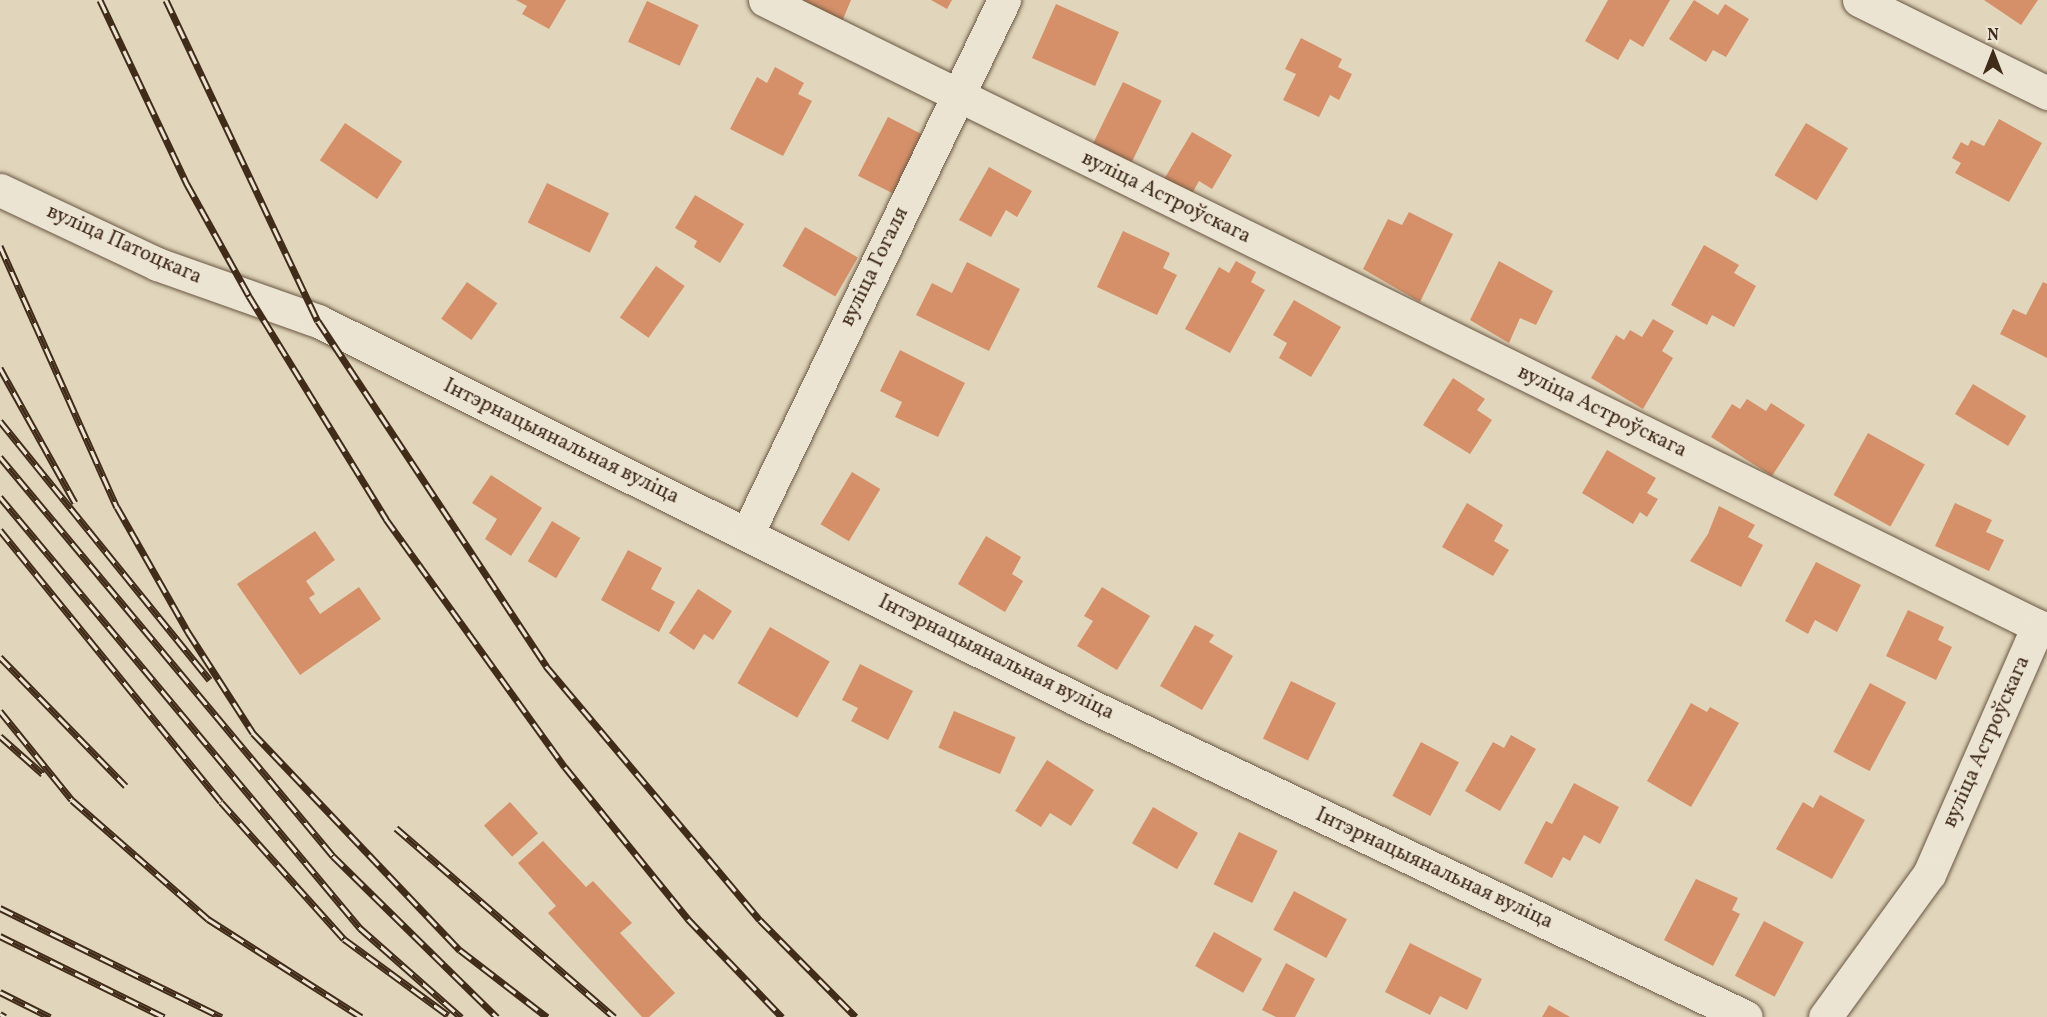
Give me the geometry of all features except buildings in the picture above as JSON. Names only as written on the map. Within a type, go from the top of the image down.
[{"type":"street","name":"вуліца Астроўскага","points":[[765,0],[957,95],[2042,614],[1929,874],[1825,1017]]},
{"type":"street","name":"вуліца Гогаля","points":[[747,534],[1004,0]]},
{"type":"street","points":[[1859,0],[2047,93]]},
{"type":"street","name":"вуліца Патоцкага","points":[[0,190],[158,264],[249,297]]},
{"type":"street","name":"Інтэрнацыянальная вуліца","points":[[249,297],[318,321],[1088,705],[1746,1017]]},
{"type":"railway","points":[[100,0],[187,184],[249,296],[386,519],[565,767],[688,919],[782,1017]]},
{"type":"railway","points":[[166,0],[318,321],[546,666],[760,920],[856,1017]]},
{"type":"railway","points":[[0,246],[117,507],[188,632],[253,733],[460,950],[547,1017]]},
{"type":"railway","points":[[0,368],[75,503]]},
{"type":"railway","points":[[0,421],[210,680]]},
{"type":"railway","points":[[0,457],[333,856],[497,1017]]},
{"type":"railway","points":[[0,497],[360,928],[461,1017]]},
{"type":"railway","points":[[0,530],[221,802],[344,939],[448,1015]]},
{"type":"railway","points":[[0,657],[126,786]]},
{"type":"railway","points":[[0,711],[72,800],[208,919],[361,1017]]},
{"type":"railway","points":[[0,736],[43,774]]},
{"type":"railway","points":[[396,828],[614,1017]]},
{"type":"railway","points":[[0,908],[222,1017]]},
{"type":"railway","points":[[0,936],[164,1017]]},
{"type":"railway","points":[[0,992],[50,1017]]},
{"type":"railway","points":[[0,1014],[5,1017]]}]
